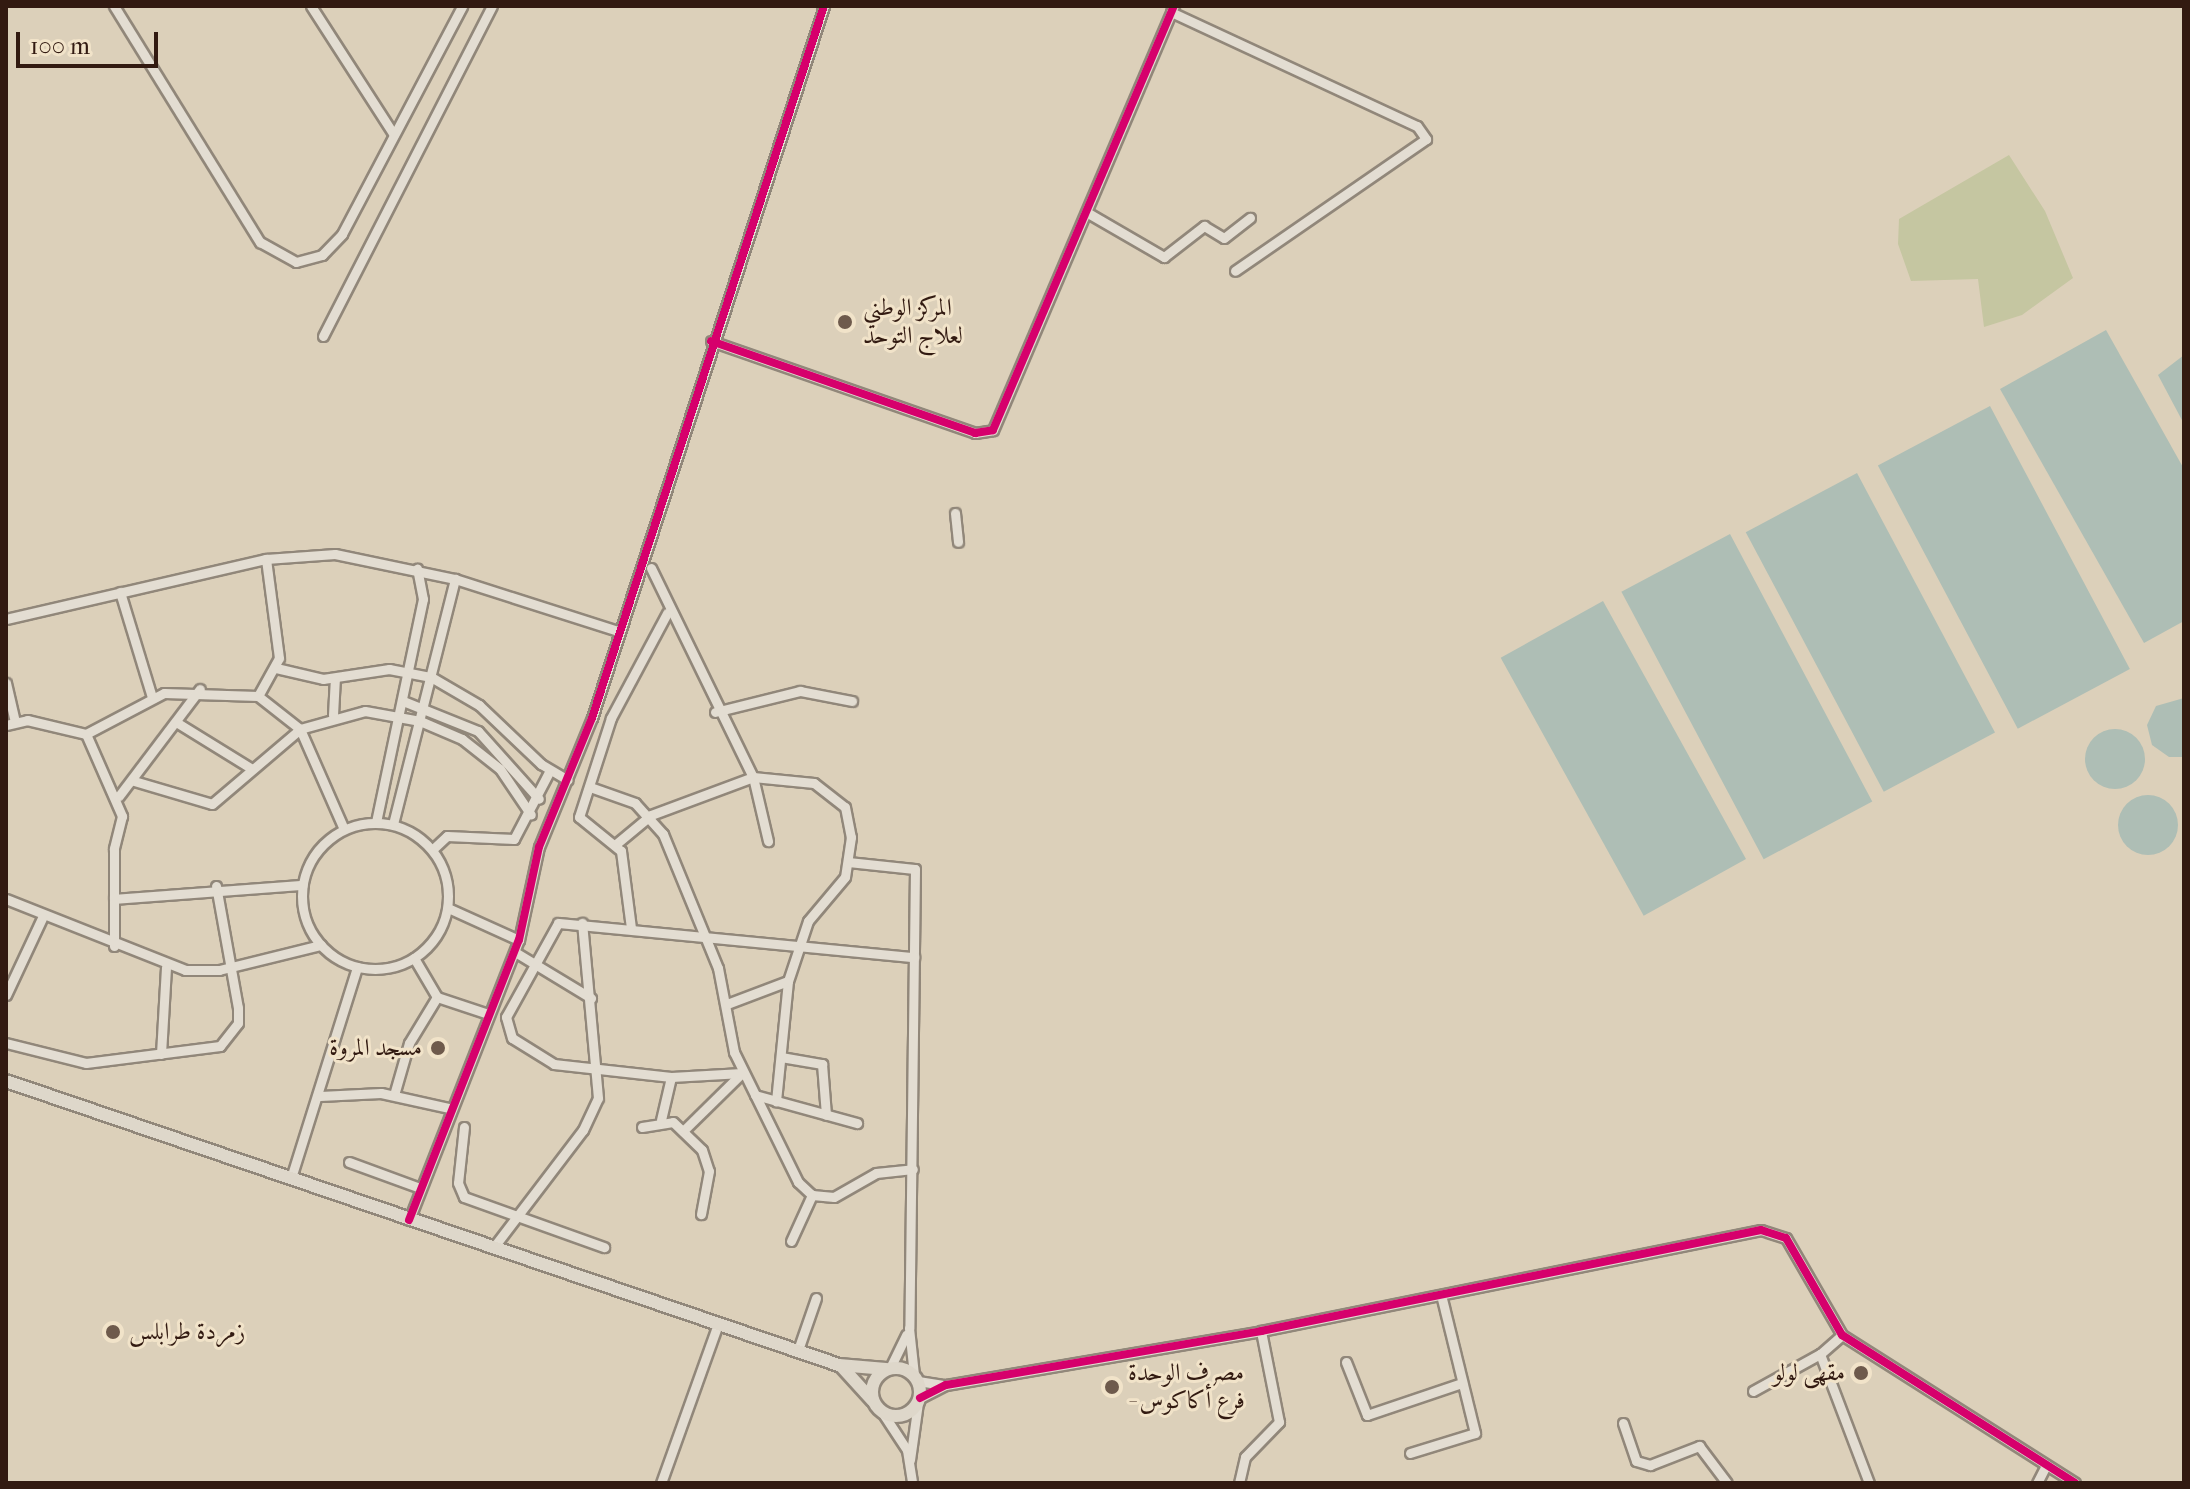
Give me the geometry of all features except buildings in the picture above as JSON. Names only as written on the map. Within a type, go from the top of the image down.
[{"type":"main road","points":[[6,1081],[839,1365],[888,1369],[916,1378],[919,1400],[902,1416],[882,1412],[839,1365]]},
{"type":"main road","points":[[873,1401],[873,1383],[888,1369]]},
{"type":"street","points":[[114,6],[260,242],[278,257],[307,261],[329,250],[462,6]]},
{"type":"street","points":[[311,6],[394,135]]},
{"type":"street","points":[[323,336],[492,6]]},
{"type":"street","points":[[409,1220],[449,1108],[515,952],[539,847],[568,780],[824,6]]},
{"type":"street","points":[[711,341],[988,433],[1001,420],[1172,9],[1417,126],[1426,139],[1235,271]]},
{"type":"street","points":[[1088,213],[1164,257],[1204,226],[1221,239],[1250,218]]},
{"type":"street","points":[[955,513],[958,542]]},
{"type":"street","points":[[6,619],[266,559],[335,554],[455,579],[618,631]]},
{"type":"street","points":[[258,696],[276,668],[279,630],[266,559]]},
{"type":"street","points":[[651,568],[667,613],[715,712],[753,777],[768,841]]},
{"type":"street","points":[[376,822],[423,599],[417,569]]},
{"type":"street","points":[[393,824],[455,579]]},
{"type":"street","points":[[120,592],[152,697]]},
{"type":"street","points":[[631,928],[616,844],[579,821],[611,718],[667,613]]},
{"type":"street","points":[[276,668],[335,679],[409,672],[431,677],[479,705],[549,772],[568,780]]},
{"type":"street","points":[[333,715],[335,679]]},
{"type":"street","points":[[6,683],[10,723],[86,734],[152,697],[200,689],[258,696],[300,729],[344,829]]},
{"type":"street","points":[[119,796],[134,781],[200,689]]},
{"type":"street","points":[[715,712],[800,691],[852,701]]},
{"type":"street","points":[[403,701],[424,705],[478,731],[510,760],[539,799]]},
{"type":"street","points":[[134,781],[212,804],[300,729],[333,715],[400,715],[462,739],[500,769],[531,815]]},
{"type":"street","points":[[176,722],[252,769]]},
{"type":"street","points":[[86,734],[119,796],[114,946]]},
{"type":"street","points":[[500,769],[510,760]]},
{"type":"street","points":[[433,849],[451,835],[507,842],[531,815],[549,772]]},
{"type":"street","points":[[616,844],[651,815],[753,777],[789,777],[832,794],[849,821],[848,862],[841,885],[813,914],[788,981],[776,1101]]},
{"type":"street","points":[[590,787],[651,815],[706,936],[727,1004],[742,1073],[785,1162],[812,1195],[834,1197],[876,1173],[913,1169]]},
{"type":"street","points":[[376,822],[393,824],[433,849],[445,871],[448,908],[436,937],[414,958],[386,968],[357,967],[321,945],[305,917],[302,885],[320,846],[344,829],[376,822]]},
{"type":"street","points":[[848,862],[915,869],[909,1328],[916,1378],[946,1385]]},
{"type":"street","points":[[114,899],[216,886],[302,885]]},
{"type":"street","points":[[6,1043],[70,1062],[206,1049],[232,1036],[238,1008],[216,886]]},
{"type":"street","points":[[6,899],[42,918],[166,967],[230,967],[321,945]]},
{"type":"street","points":[[448,908],[519,940]]},
{"type":"street","points":[[6,995],[42,918]]},
{"type":"street","points":[[742,1073],[671,1077],[600,1073],[548,1062],[512,1038],[506,1017],[553,925],[582,923],[914,957]]},
{"type":"street","points":[[493,1248],[592,1115],[600,1073],[582,923]]},
{"type":"street","points":[[515,952],[591,998]]},
{"type":"street","points":[[414,958],[437,997],[488,1014]]},
{"type":"street","points":[[161,1054],[166,967]]},
{"type":"street","points":[[291,1178],[320,1096],[357,967]]},
{"type":"street","points":[[727,1004],[788,981]]},
{"type":"street","points":[[394,1095],[409,1043],[437,997]]},
{"type":"street","points":[[781,1057],[822,1064],[826,1115]]},
{"type":"street","points":[[684,1130],[742,1073]]},
{"type":"street","points":[[661,1120],[671,1077]]},
{"type":"street","points":[[320,1096],[394,1095],[449,1108]]},
{"type":"street","points":[[755,1095],[857,1123]]},
{"type":"street","points":[[642,1127],[661,1120],[684,1130],[708,1161],[701,1214]]},
{"type":"street","points":[[464,1127],[460,1193],[604,1247]]},
{"type":"street","points":[[349,1162],[420,1188]]},
{"type":"street","points":[[791,1241],[812,1195]]},
{"type":"street","points":[[912,1483],[910,1460],[919,1400],[946,1385],[1261,1331],[1761,1230],[1786,1238],[1842,1335],[2045,1467],[2075,1483]]},
{"type":"street","points":[[1410,1453],[1475,1433],[1441,1295]]},
{"type":"street","points":[[798,1350],[816,1298]]},
{"type":"street","points":[[661,1483],[718,1324]]},
{"type":"street","points":[[888,1369],[909,1328]]},
{"type":"street","points":[[1239,1483],[1245,1457],[1279,1422],[1261,1331]]},
{"type":"street","points":[[1753,1391],[1820,1354],[1842,1335]]},
{"type":"street","points":[[1820,1354],[1869,1483]]},
{"type":"street","points":[[1346,1362],[1367,1415],[1462,1383]]},
{"type":"street","points":[[882,1412],[910,1460]]},
{"type":"street","points":[[1623,1423],[1636,1461],[1650,1465],[1699,1446],[1727,1483]]},
{"type":"street","points":[[2037,1483],[2045,1467]]},
{"type":"green space","points":[[2009,155],[2045,211],[2073,278],[2022,315],[1984,327],[1978,279],[1911,281],[1898,244],[1899,219]]},
{"type":"shaded area","points":[[2106,330],[2184,469],[2184,621],[2144,643],[2000,389]]},
{"type":"shaded area","points":[[2184,355],[2184,424],[2158,375]]},
{"type":"shaded area","points":[[1990,406],[2130,669],[2018,729],[1878,466]]},
{"type":"shaded area","points":[[1857,473],[1995,733],[1884,792],[1746,532]]},
{"type":"shaded area","points":[[1730,534],[1872,802],[1764,859],[1621,592]]},
{"type":"shaded area","points":[[1603,601],[1746,859],[1644,916],[1501,658]]},
{"type":"shaded area","points":[[2184,698],[2184,757],[2169,757],[2152,745],[2147,725],[2156,706]]},
{"type":"shaded area","points":[[2115,729],[2126,731],[2136,738],[2143,748],[2143,770],[2136,780],[2126,787],[2115,789],[2104,787],[2094,780],[2087,770],[2085,759],[2087,748],[2094,738],[2104,731]]},
{"type":"shaded area","points":[[2148,795],[2159,797],[2169,804],[2176,814],[2176,836],[2169,846],[2159,853],[2148,855],[2137,853],[2127,846],[2120,836],[2118,825],[2120,814],[2127,804],[2137,797]]},
{"type":"cycle path","points":[[409,1220],[519,940],[539,847],[592,718],[824,6]]},
{"type":"cycle path","points":[[711,341],[975,433],[993,430],[1174,6]]},
{"type":"cycle path","points":[[920,1398],[946,1385],[1261,1331],[1761,1230],[1786,1238],[1842,1335],[2075,1483]]},
{"type":"place","name":"المركز الوطني لعلاج التوحد","points":[[845,322]]},
{"type":"place","name":"مسجد المروة","points":[[438,1048]]},
{"type":"place","name":"زمردة طرابلس","points":[[113,1332]]},
{"type":"place","name":"مقهى لولو","points":[[1861,1373]]},
{"type":"place","name":"مصرف الوحدة - فرع أكاكوس","points":[[1112,1387]]}]
